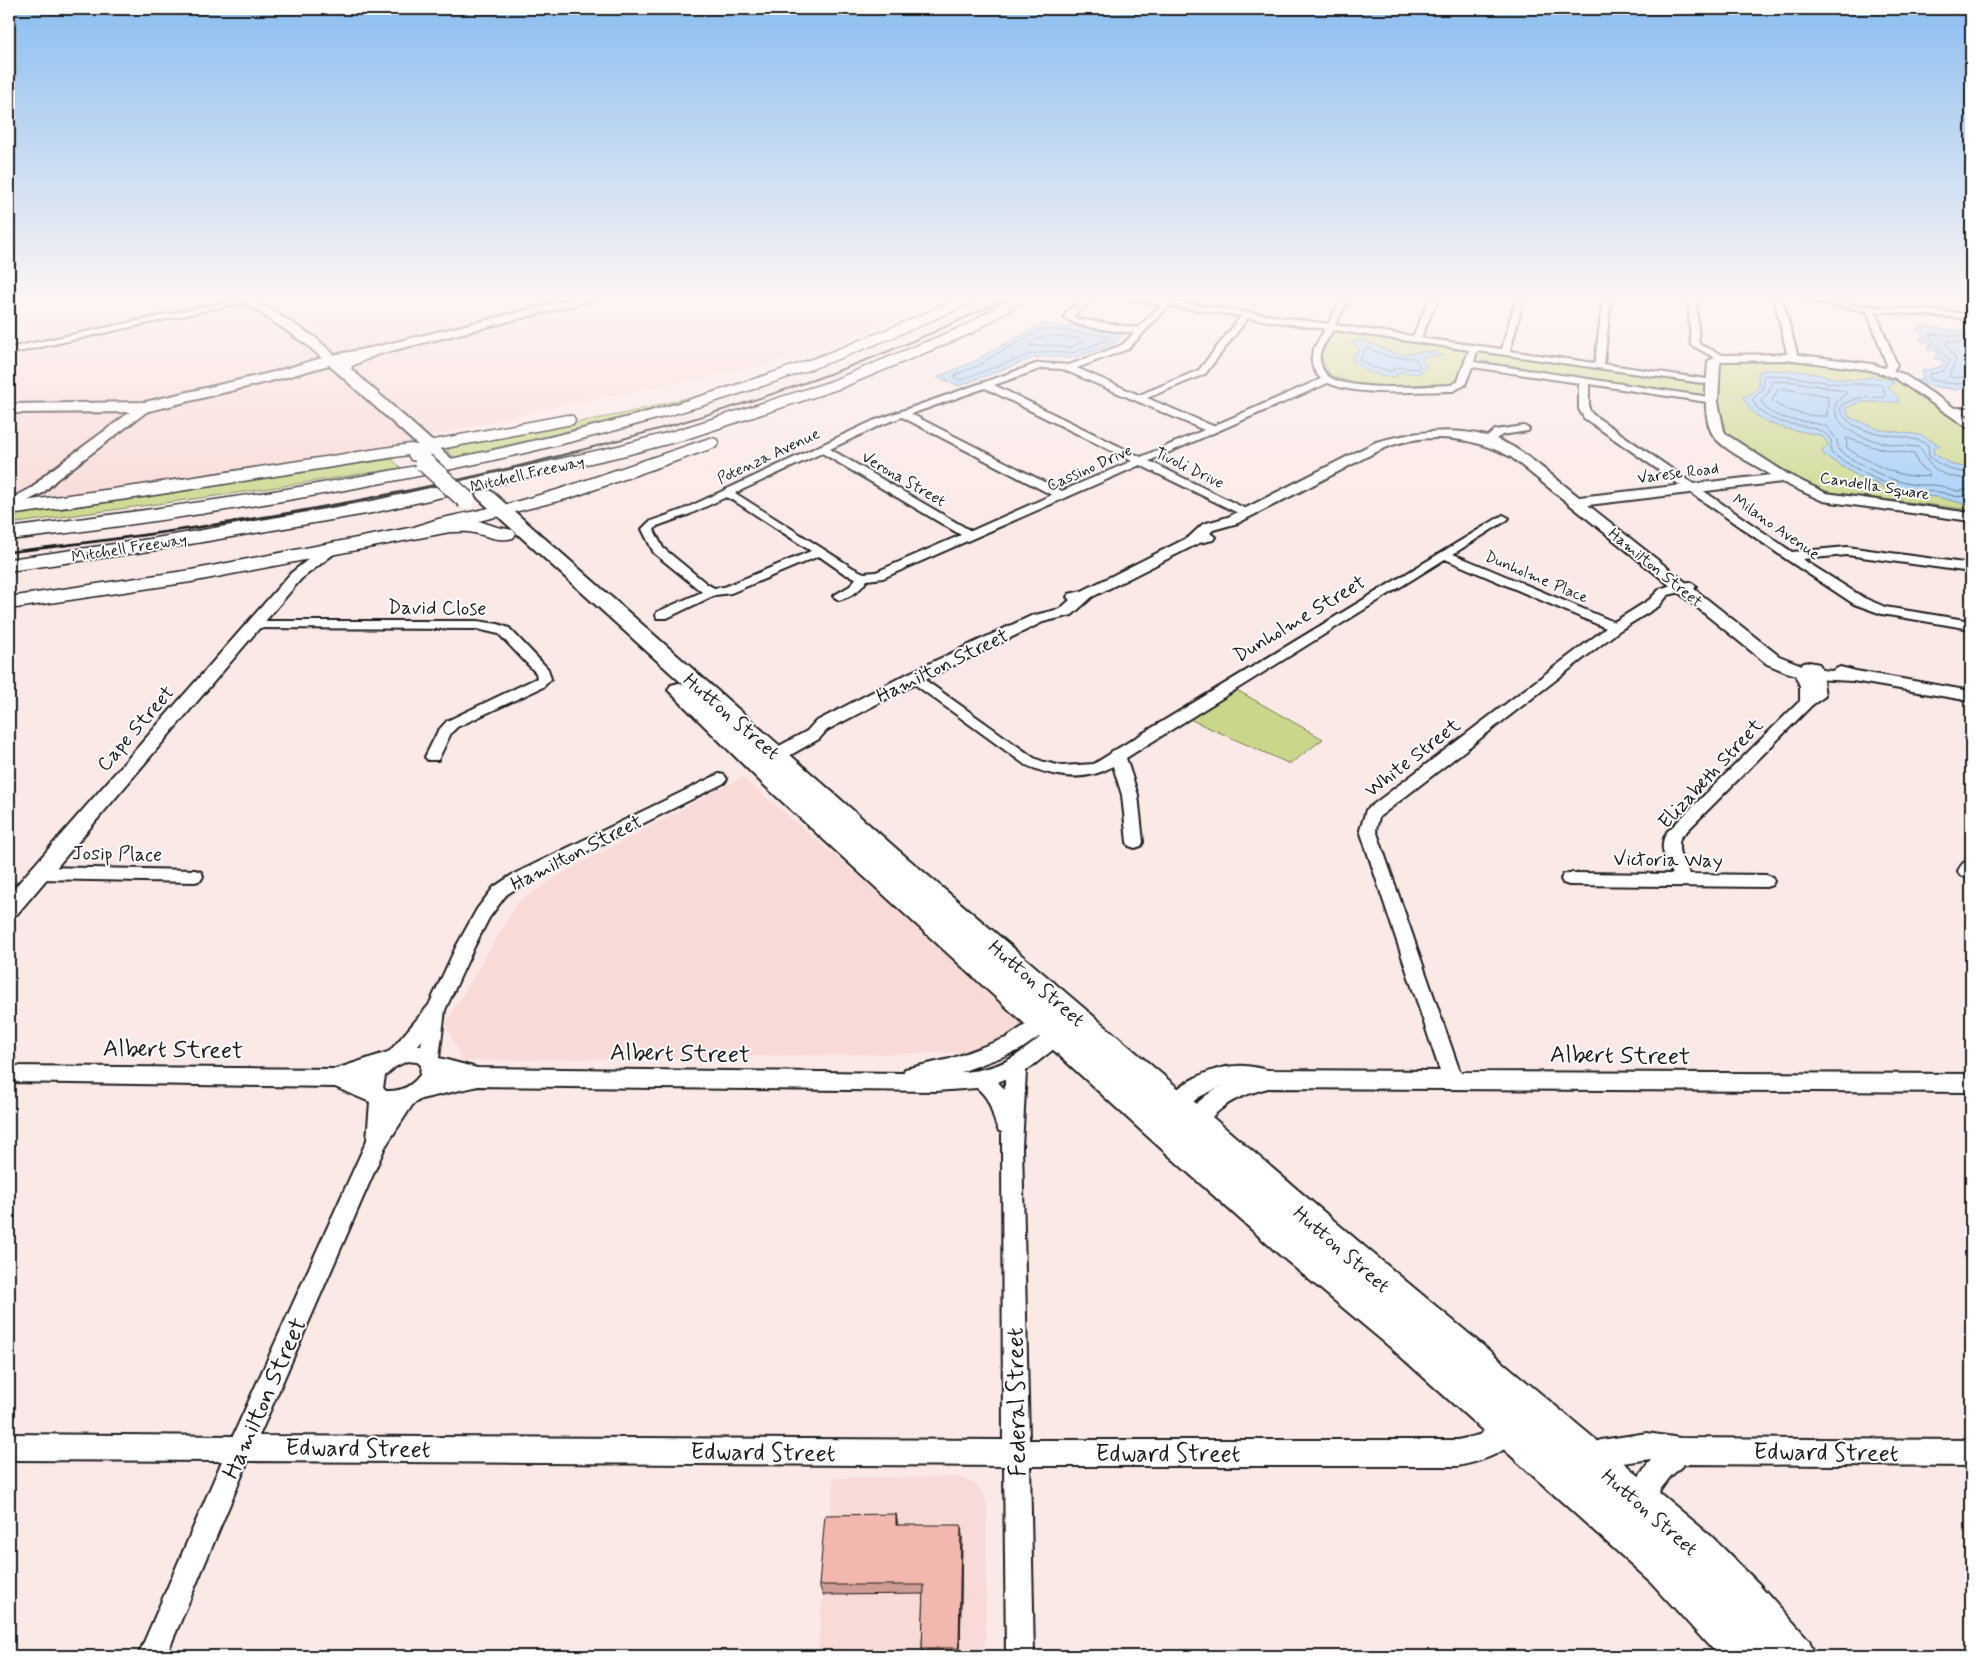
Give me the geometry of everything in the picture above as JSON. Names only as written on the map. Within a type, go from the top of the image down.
[{"type":"highway","points":[[9,508],[39,498],[345,460],[420,448],[482,435],[634,409],[760,376]]},
{"type":"highway","name":"Mitchell Freeway","points":[[9,534],[163,514],[311,491],[512,451],[589,433],[744,389],[783,376]]},
{"type":"highway","name":"Mitchell Freeway","points":[[9,565],[167,542],[372,507],[602,456],[769,408],[858,376]]},
{"type":"highway","points":[[422,530],[482,508],[574,491],[647,467],[813,406],[877,376]]},
{"type":"highway","points":[[420,448],[447,438],[482,435]]},
{"type":"highway","points":[[9,603],[191,576],[330,550],[422,530],[468,525],[514,531],[533,509],[568,496],[574,491]]},
{"type":"main road","points":[[9,409],[145,407],[275,376]]},
{"type":"main road","name":"Hutton Street","points":[[338,376],[420,448],[482,508],[514,531],[763,756],[1175,1122],[1353,1259],[1643,1504],[1696,1551],[1745,1600],[1793,1656]]},
{"type":"main road","name":"Hutton Street","points":[[1175,1122],[1293,1244],[1403,1334],[1666,1567],[1746,1656]]},
{"type":"street","name":"Potenza Avenue","points":[[712,592],[703,587],[658,550],[648,529],[653,524],[686,512],[877,423],[1012,376]]},
{"type":"street","name":"Potenza Avenue","points":[[1087,376],[1213,430]]},
{"type":"street","points":[[1139,398],[1193,376]]},
{"type":"street","points":[[1323,376],[1327,380],[1376,389],[1453,388],[1462,383],[1465,376]]},
{"type":"street","points":[[1548,376],[1713,400]]},
{"type":"street","points":[[1661,376],[1713,383]]},
{"type":"street","name":"Candella Square","points":[[1713,376],[1713,400],[1716,431],[1722,438],[1805,490],[1824,497],[1971,517]]},
{"type":"street","points":[[1898,376],[1971,424]]},
{"type":"street","name":"Cassino Drive","points":[[839,596],[855,589],[863,577],[879,575],[971,536],[1327,380]]},
{"type":"street","name":"Milano Avenue","points":[[1584,381],[1584,409],[1588,416],[1790,556],[1859,601],[1882,610],[1971,625]]},
{"type":"street","name":"Tivoli Drive","points":[[986,385],[1142,461],[1240,516]]},
{"type":"street","points":[[39,498],[51,477],[145,407]]},
{"type":"street","points":[[1953,411],[1971,411]]},
{"type":"street","points":[[903,414],[1062,496]]},
{"type":"street","points":[[1490,440],[1498,432],[1524,429]]},
{"type":"street","name":"Hamilton Street","points":[[763,756],[813,736],[821,726],[913,678],[1036,619],[1066,612],[1087,594],[1194,540],[1221,533],[1240,516],[1393,441],[1434,435],[1490,440],[1507,448],[1537,468],[1690,590],[1764,654],[1784,665],[1840,677],[1853,676],[1971,696]]},
{"type":"street","name":"Verona Street","points":[[821,448],[971,536]]},
{"type":"street","name":"Varese Road","points":[[1579,502],[1693,487],[1784,478]]},
{"type":"street","points":[[726,493],[737,498],[819,552],[863,577]]},
{"type":"street","name":"Dunholme Street","points":[[913,678],[1029,761],[1049,770],[1069,773],[1098,768],[1117,754],[1503,518]]},
{"type":"street","name":"Cape Street","points":[[9,908],[296,576],[307,570],[318,557],[330,550]]},
{"type":"street","points":[[1790,556],[1847,550],[1971,568]]},
{"type":"street","points":[[662,615],[712,592],[726,590],[819,552]]},
{"type":"street","name":"Dunholme Place","points":[[1445,555],[1615,627]]},
{"type":"street","points":[[282,559],[295,562],[297,567],[296,576]]},
{"type":"street","name":"White Street","points":[[1453,1080],[1368,830],[1372,814],[1615,627],[1654,603],[1663,602],[1690,590]]},
{"type":"street","name":"David Close","points":[[253,625],[477,625],[498,628],[504,631],[543,672],[544,679],[538,684],[452,724],[445,731],[433,756]]},
{"type":"street","name":"Elizabeth Street","points":[[1686,880],[1670,853],[1670,844],[1673,836],[1807,702],[1818,696],[1810,670]]},
{"type":"street","points":[[1117,754],[1130,795],[1135,842]]},
{"type":"street","name":"Hamilton Street","points":[[392,1058],[436,1010],[465,947],[483,914],[500,891],[508,884],[719,779]]},
{"type":"street","name":"Josip Place","points":[[39,873],[195,876]]},
{"type":"street","name":"Victoria Way","points":[[1569,879],[1766,881]]},
{"type":"street","name":"Hamilton Street","points":[[430,1062],[436,1010]]},
{"type":"street","name":"Albert Street","points":[[411,1095],[477,1077],[936,1082],[981,1079],[1016,1066],[1061,1021]]},
{"type":"street","name":"Albert Street","points":[[883,1081],[952,1067],[1013,1044],[1061,1021]]},
{"type":"street","points":[[414,1053],[423,1054],[430,1062],[428,1080],[411,1095],[389,1100],[377,1096],[372,1086],[374,1076],[392,1058],[414,1053]]},
{"type":"street","name":"Albert Street","points":[[9,1074],[336,1078],[392,1058]]},
{"type":"street","name":"Albert Street","points":[[430,1062],[477,1077]]},
{"type":"street","name":"Federal Street","points":[[1016,1066],[1011,1147],[1020,1656]]},
{"type":"street","name":"Albert Street","points":[[336,1078],[377,1096]]},
{"type":"street","name":"Federal Street","points":[[981,1079],[994,1089],[1002,1103],[1011,1147]]},
{"type":"street","name":"Albert Street","points":[[1175,1122],[1214,1102],[1230,1090],[1268,1079],[1971,1083]]},
{"type":"street","name":"Hamilton Street","points":[[152,1656],[377,1141],[411,1095]]},
{"type":"street","name":"Hamilton Street","points":[[377,1096],[377,1141]]},
{"type":"street","name":"Edward Street","points":[[9,1447],[1458,1453],[1480,1449],[1500,1438],[1509,1428]]},
{"type":"street","name":"Edward Street","points":[[1588,1457],[1601,1453],[1647,1446],[1680,1451],[1971,1454]]},
{"type":"street","points":[[1643,1504],[1647,1492],[1661,1466],[1680,1451]]},
{"type":"shaded area","points":[[9,376],[713,376],[540,410],[363,453],[54,501],[9,506]]},
{"type":"shaded area","points":[[742,777],[1037,1027],[990,1052],[462,1061],[446,1023],[518,902],[563,873]]},
{"type":"shaded area","points":[[959,1477],[976,1485],[983,1493],[987,1506],[985,1656],[817,1656],[834,1478]]},
{"type":"green space","points":[[1332,376],[1461,376],[1453,385],[1390,386],[1345,380]]},
{"type":"green space","points":[[1559,376],[1656,376],[1710,384],[1711,398]]},
{"type":"green space","points":[[1718,376],[1892,376],[1971,427],[1971,510],[1820,491],[1733,439],[1723,429],[1717,394]]},
{"type":"green space","points":[[689,399],[601,423],[454,457],[447,450],[461,444],[622,414]]},
{"type":"green space","points":[[392,459],[401,468],[230,494],[9,524],[9,513],[63,509]]},
{"type":"green space","points":[[1235,689],[1323,739],[1290,764],[1187,718]]},
{"type":"water","points":[[940,376],[986,376],[959,386],[937,377]]},
{"type":"water","points":[[1758,376],[1823,376],[1855,380],[1873,377],[1892,380],[1894,383],[1887,386],[1899,399],[1899,402],[1860,402],[1845,408],[1849,417],[1881,430],[1921,435],[1941,446],[1933,448],[1934,454],[1953,465],[1971,468],[1971,498],[1965,504],[1938,497],[1909,495],[1893,491],[1856,475],[1824,455],[1822,451],[1828,445],[1820,435],[1787,429],[1766,421],[1757,415],[1743,397],[1751,394],[1759,387]]},
{"type":"water","points":[[1923,376],[1971,376],[1971,388],[1965,387],[1956,390],[1920,384],[1914,380],[1923,380]]},
{"type":"building","points":[[896,1514],[896,1525],[961,1525],[959,1648],[922,1648],[924,1585],[819,1585],[825,1515]]},
{"type":"railway","points":[[570,453],[682,422],[825,376]]},
{"type":"railway","points":[[9,552],[223,524],[294,512],[435,485],[575,452]]}]
